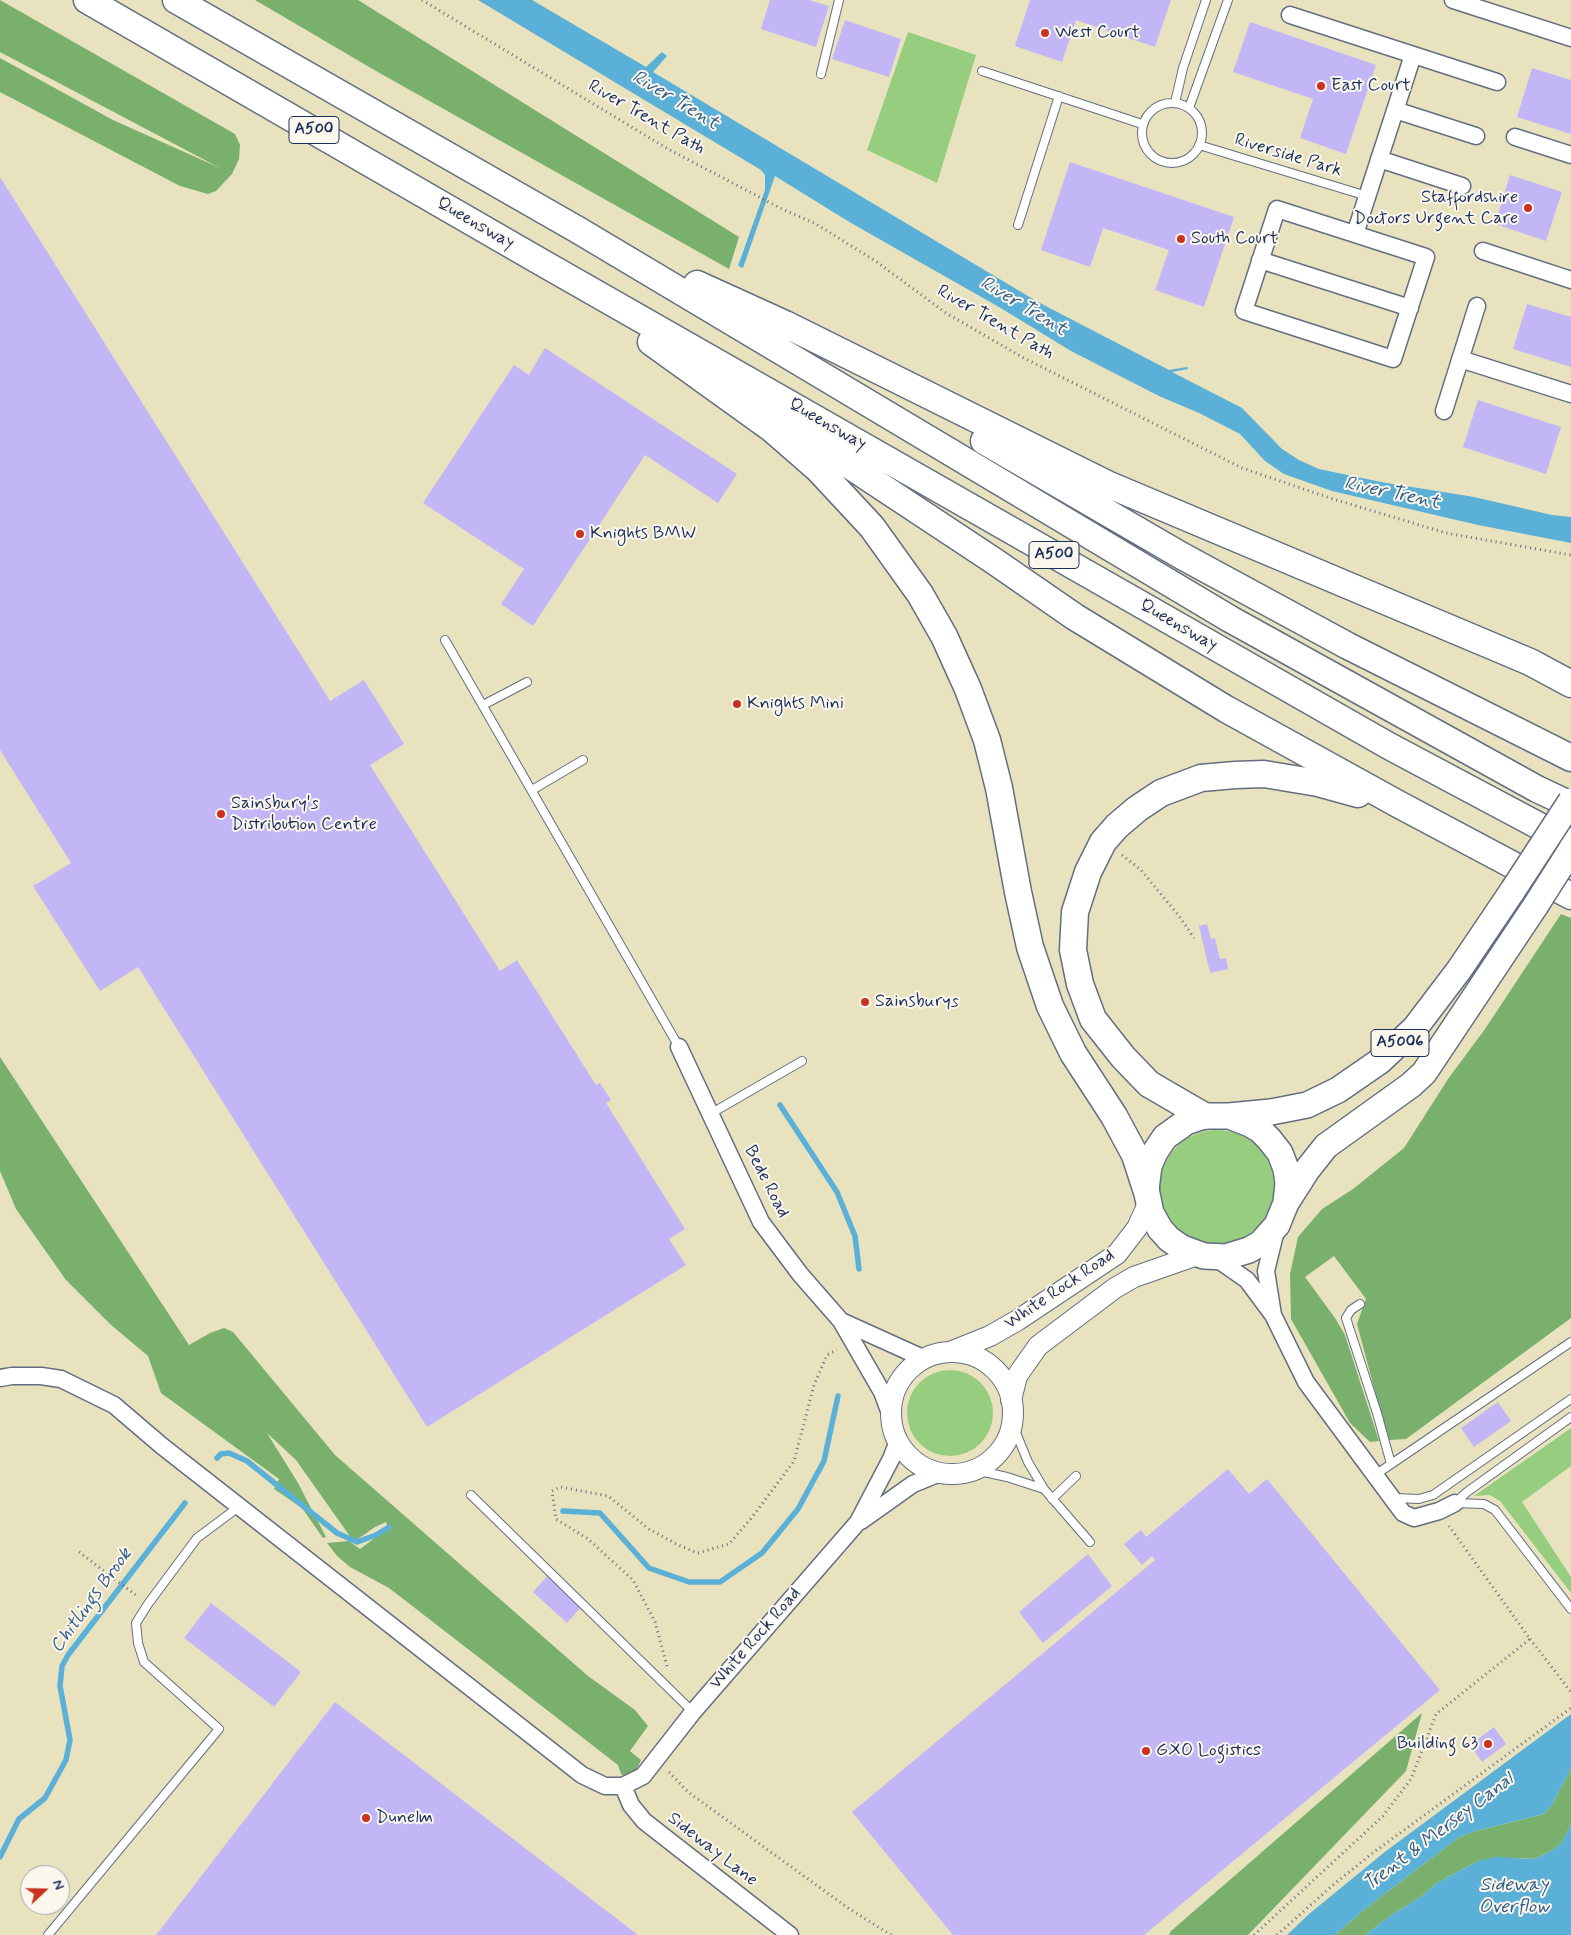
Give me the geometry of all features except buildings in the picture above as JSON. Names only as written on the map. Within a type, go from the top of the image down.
[{"type":"highway","name":"Queensway","points":[[86,0],[1380,741],[1571,843]]},
{"type":"highway","name":"Queensway","points":[[176,0],[578,230],[1230,619],[1528,784],[1571,805]]},
{"type":"highway","points":[[578,230],[785,324],[1107,484],[1530,662],[1571,684]]},
{"type":"highway","points":[[541,262],[986,555],[1075,617],[1226,709],[1398,804],[1571,896]]},
{"type":"highway","points":[[541,262],[778,434],[818,469],[872,527],[920,594],[948,645],[968,689],[986,740],[999,788],[1030,947],[1050,1006],[1073,1053],[1118,1124],[1134,1155],[1147,1197]]},
{"type":"highway","points":[[785,324],[1182,556],[1348,646],[1571,758]]},
{"type":"highway","points":[[1530,662],[1571,668]]},
{"type":"highway","points":[[1217,1116],[1149,1084],[1123,1057],[1093,1019],[1080,984],[1073,950],[1074,912],[1088,872],[1103,842],[1117,826],[1137,809],[1162,793],[1201,778],[1264,774],[1318,783],[1398,804]]},
{"type":"main road","name":"A5006","points":[[1217,1116],[1271,1112],[1307,1104],[1338,1090],[1380,1062],[1415,1028],[1459,970],[1571,801]]},
{"type":"main road","name":"A5006","points":[[1281,1214],[1307,1170],[1326,1146],[1404,1091],[1424,1073],[1571,850]]},
{"type":"main road","points":[[1217,1116],[1250,1124],[1270,1138],[1280,1153],[1288,1183],[1281,1214],[1261,1242],[1248,1250],[1226,1257],[1206,1256],[1182,1248],[1169,1239],[1160,1229],[1151,1213],[1147,1197],[1149,1166],[1154,1152],[1165,1137],[1186,1122],[1217,1116]]},
{"type":"street","points":[[1453,0],[1487,6],[1571,38]]},
{"type":"street","points":[[1290,15],[1497,82]]},
{"type":"street","points":[[1355,234],[1413,55]]},
{"type":"street","points":[[1395,110],[1476,136]]},
{"type":"street","points":[[1515,137],[1571,155]]},
{"type":"street","points":[[1379,160],[1462,186]]},
{"type":"street","points":[[1277,209],[1355,234],[1426,257],[1393,359],[1244,311],[1277,209]]},
{"type":"street","points":[[1483,251],[1571,280]]},
{"type":"street","points":[[1260,260],[1410,308]]},
{"type":"street","points":[[1444,411],[1477,306]]},
{"type":"street","points":[[1460,359],[1571,394]]},
{"type":"street","name":"Bede Road","points":[[679,1047],[761,1222],[800,1274],[841,1321],[882,1392],[891,1416]]},
{"type":"street","name":"White Rock Road","points":[[950,1352],[990,1336],[1018,1320],[1117,1254],[1137,1228],[1147,1197]]},
{"type":"street","points":[[1273,1315],[1266,1271],[1281,1214]]},
{"type":"street","points":[[1206,1256],[1247,1280],[1273,1315],[1306,1382],[1403,1513],[1414,1518],[1439,1511],[1455,1503]]},
{"type":"street","name":"White Rock Road","points":[[1011,1400],[1017,1376],[1038,1346],[1134,1277],[1206,1256]]},
{"type":"street","name":"Bede Road","points":[[841,1321],[924,1359]]},
{"type":"street","points":[[950,1352],[971,1356],[989,1365],[1007,1387],[1011,1400],[1012,1423],[1003,1446],[991,1460],[976,1470],[958,1474],[940,1473],[927,1469],[915,1462],[898,1441],[893,1429],[892,1404],[899,1382],[915,1365],[924,1359],[950,1352]]},
{"type":"street","points":[[0,1378],[12,1376],[61,1379],[114,1405],[162,1446],[582,1775],[605,1786],[623,1786]]},
{"type":"street","name":"White Rock Road","points":[[623,1786],[643,1776],[693,1712],[858,1522],[891,1459],[898,1441]]},
{"type":"street","name":"White Rock Road","points":[[858,1522],[913,1484],[940,1473]]},
{"type":"street","name":"Sideway Lane","points":[[623,1786],[630,1805],[644,1822],[790,1935]]},
{"type":"lane","points":[[820,74],[839,0]]},
{"type":"lane","points":[[1175,103],[1183,68],[1206,0]]},
{"type":"lane","points":[[1189,108],[1228,0]]},
{"type":"lane","points":[[982,71],[1142,124]]},
{"type":"lane","points":[[1018,225],[1059,96]]},
{"type":"lane","points":[[1175,103],[1189,108],[1196,116],[1201,125],[1202,135],[1194,153],[1186,159],[1167,163],[1158,160],[1144,146],[1142,124],[1152,110],[1161,105],[1175,103]]},
{"type":"lane","name":"Riverside Park","points":[[1199,145],[1367,196]]},
{"type":"lane","points":[[445,640],[679,1047]]},
{"type":"lane","points":[[483,705],[527,682]]},
{"type":"lane","points":[[532,790],[583,760]]},
{"type":"lane","points":[[710,1114],[802,1061]]},
{"type":"lane","points":[[1360,1304],[1351,1310],[1346,1318],[1377,1413],[1391,1464]]},
{"type":"lane","points":[[1375,1475],[1571,1342]]},
{"type":"lane","points":[[1392,1498],[1419,1499],[1434,1496],[1571,1400]]},
{"type":"lane","points":[[1455,1503],[1467,1492],[1571,1418]]},
{"type":"lane","points":[[1012,1423],[1028,1462],[1044,1489],[1090,1542]]},
{"type":"lane","points":[[976,1470],[1007,1477],[1044,1489]]},
{"type":"lane","points":[[1052,1498],[1076,1476]]},
{"type":"lane","points":[[471,1496],[693,1712]]},
{"type":"lane","points":[[1455,1503],[1484,1504],[1495,1510],[1571,1609]]},
{"type":"lane","points":[[48,1935],[219,1729],[144,1662],[138,1643],[136,1623],[197,1538],[240,1506]]},
{"type":"path","name":"River Trent Path","points":[[422,0],[668,149],[780,208],[816,224],[877,262],[946,314],[1022,357],[1242,468],[1333,500],[1446,533],[1571,555]]},
{"type":"path","points":[[1103,842],[1141,870],[1179,916],[1194,938]]},
{"type":"path","points":[[674,1692],[655,1622],[633,1580],[588,1539],[556,1519],[552,1492],[560,1487],[608,1496],[649,1529],[678,1545],[698,1553],[729,1544],[753,1516],[794,1461],[814,1385],[827,1355],[853,1341]]},
{"type":"path","points":[[1439,1511],[1530,1639],[1571,1692]]},
{"type":"path","points":[[79,1552],[130,1590]]},
{"type":"path","points":[[1254,1935],[1383,1816],[1411,1779],[1436,1714],[1530,1639]]},
{"type":"path","points":[[1277,1935],[1332,1885],[1374,1852],[1571,1708]]},
{"type":"path","points":[[656,1758],[688,1792],[848,1908],[891,1935]]},
{"type":"green space","points":[[0,0],[235,134],[240,145],[239,159],[232,174],[216,191],[208,194],[180,186],[0,92],[0,58],[113,120],[220,168],[0,52]]},
{"type":"green space","points":[[255,0],[358,0],[739,237],[729,269],[376,71]]},
{"type":"green space","points":[[908,32],[976,55],[937,183],[867,150]]},
{"type":"green space","points":[[1561,914],[1571,918],[1571,1318],[1406,1439],[1388,1440],[1357,1324],[1366,1299],[1334,1256],[1305,1277],[1345,1335],[1379,1441],[1370,1442],[1350,1423],[1291,1319],[1290,1274],[1298,1237],[1322,1209],[1353,1189],[1404,1148],[1448,1079],[1485,1029]]},
{"type":"green space","points":[[0,1057],[189,1345],[210,1333],[224,1328],[233,1332],[335,1455],[588,1676],[635,1710],[648,1726],[630,1751],[641,1760],[631,1782],[621,1774],[618,1765],[389,1588],[350,1567],[337,1556],[327,1543],[349,1541],[360,1549],[388,1528],[386,1522],[355,1541],[296,1460],[267,1433],[298,1483],[326,1537],[323,1538],[302,1508],[274,1489],[279,1479],[161,1393],[148,1356],[110,1324],[66,1280],[16,1209],[0,1171]]},
{"type":"green space","points":[[1217,1130],[1239,1135],[1257,1147],[1269,1165],[1274,1187],[1269,1209],[1257,1227],[1239,1239],[1217,1244],[1195,1239],[1177,1227],[1165,1209],[1160,1187],[1165,1165],[1177,1147],[1195,1135]]},
{"type":"green space","points":[[950,1370],[966,1374],[980,1383],[989,1397],[993,1413],[989,1429],[980,1443],[966,1452],[950,1456],[934,1452],[920,1443],[911,1429],[907,1413],[911,1397],[920,1383],[934,1374]]},
{"type":"green space","points":[[1571,1428],[1571,1466],[1522,1502],[1571,1577],[1571,1593],[1500,1501],[1490,1495],[1474,1496]]},
{"type":"green space","points":[[1422,1713],[1406,1771],[1248,1935],[1169,1935],[1171,1931]]},
{"type":"green space","points":[[1571,1768],[1571,1824],[1561,1844],[1551,1851],[1532,1859],[1478,1861],[1437,1883],[1422,1896],[1390,1916],[1365,1935],[1335,1935],[1365,1909],[1459,1837],[1544,1814],[1552,1805]]},
{"type":"water","name":"River Trent","points":[[478,0],[532,0],[646,67],[662,52],[667,56],[653,72],[1038,302],[1169,370],[1187,367],[1188,369],[1172,372],[1242,408],[1282,449],[1299,460],[1319,469],[1381,482],[1474,497],[1552,515],[1571,517],[1571,543],[1478,525],[1332,491],[1284,474],[1265,461],[1240,434],[1199,413],[1159,396],[1071,351],[999,307],[851,223],[775,176],[743,268],[738,266],[765,190],[765,175],[761,170]]},
{"type":"water","name":"Trent & Mersey Canal","points":[[1571,1714],[1571,1768],[1552,1805],[1544,1814],[1459,1837],[1365,1909],[1335,1935],[1287,1935],[1309,1914],[1386,1851]]},
{"type":"water","name":"Sideway Overflow","points":[[1571,1824],[1571,1935],[1365,1935],[1390,1916],[1422,1896],[1437,1883],[1478,1861],[1497,1857],[1532,1859],[1551,1851],[1561,1844]]},
{"type":"waterway","name":"Chitlings Brook","points":[[780,1105],[837,1192],[855,1236],[859,1269]]},
{"type":"waterway","name":"Chitlings Brook","points":[[563,1511],[600,1513],[649,1568],[689,1582],[720,1582],[762,1553],[798,1509],[824,1461],[838,1396]]},
{"type":"waterway","name":"Chitlings Brook","points":[[217,1458],[221,1454],[229,1453],[247,1461],[337,1533],[357,1542],[376,1535],[389,1527]]},
{"type":"waterway","name":"Chitlings Brook","points":[[0,1857],[19,1819],[45,1798],[66,1760],[70,1740],[60,1686],[62,1666],[68,1655],[185,1503]]},
{"type":"place","name":"West Court","points":[[1045,33]]},
{"type":"place","name":"East Court","points":[[1321,86]]},
{"type":"place","name":"Staffordshire Doctors Urgent Care","points":[[1528,208]]},
{"type":"place","name":"South Court","points":[[1181,239]]},
{"type":"place","name":"Knights BMW","points":[[580,534]]},
{"type":"place","name":"Knights Mini","points":[[737,704]]},
{"type":"place","name":"Sainsbury's Distribution Centre","points":[[221,814]]},
{"type":"place","name":"Sainsburys","points":[[865,1002]]},
{"type":"place","name":"Building 63","points":[[1488,1744]]},
{"type":"place","name":"GXO Logistics","points":[[1146,1751]]},
{"type":"place","name":"Dunelm","points":[[366,1818]]}]
